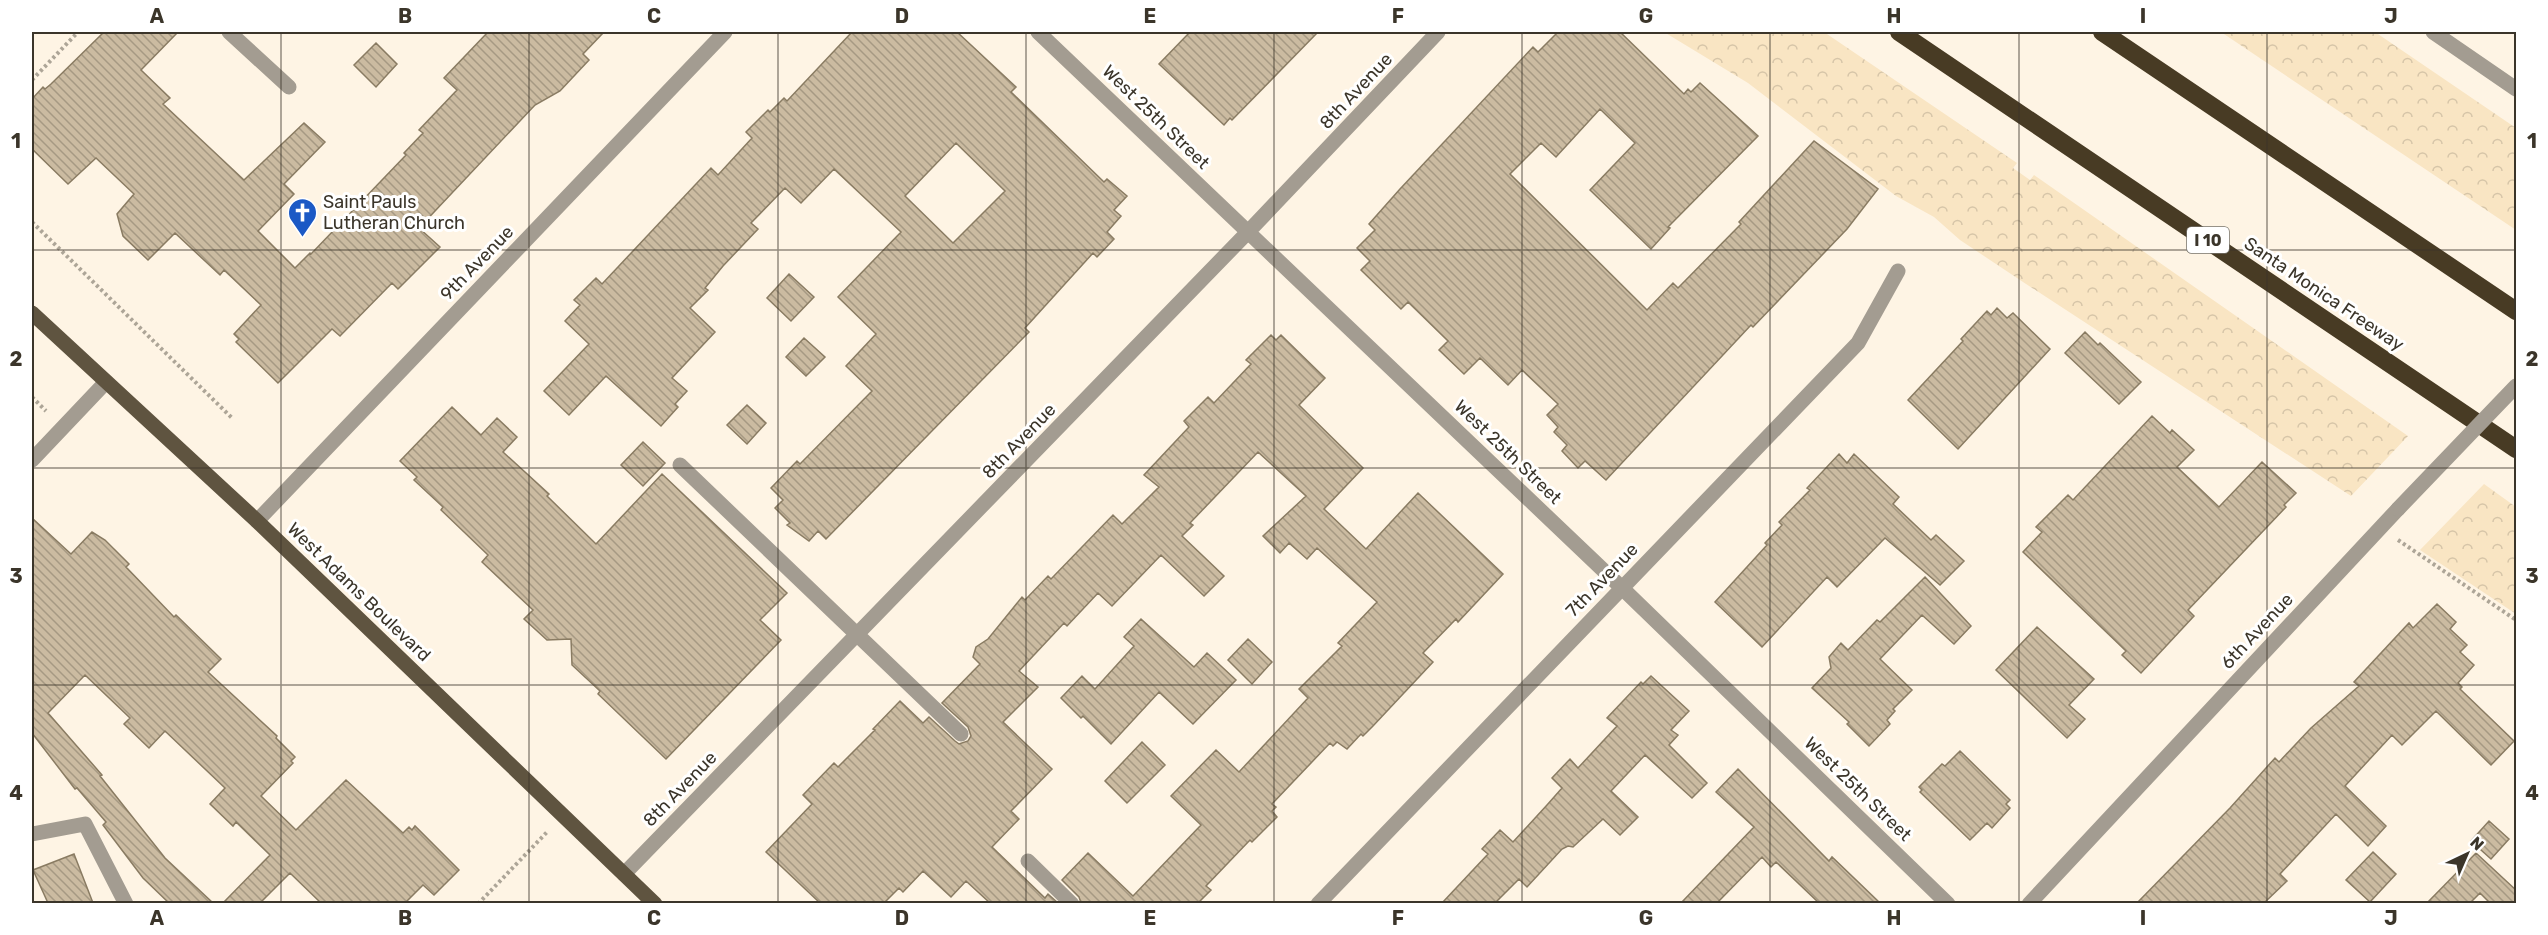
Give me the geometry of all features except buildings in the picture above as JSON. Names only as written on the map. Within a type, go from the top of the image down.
[{"type":"highway","name":"Santa Monica Freeway","points":[[1899,32],[2517,449]]},
{"type":"highway","points":[[2102,32],[2517,311]]},
{"type":"main road","name":"West Adams Boulevard","points":[[32,313],[257,521],[655,903]]},
{"type":"street","points":[[229,32],[289,87]]},
{"type":"street","name":"9th Avenue","points":[[257,521],[725,32]]},
{"type":"street","name":"West 25th Street","points":[[1038,32],[1622,588],[1948,903]]},
{"type":"street","name":"8th Avenue","points":[[624,874],[1248,232],[1438,32]]},
{"type":"street","points":[[2433,32],[2517,89]]},
{"type":"street","name":"7th Avenue","points":[[1318,903],[1858,343],[1898,271]]},
{"type":"street","points":[[32,460],[106,382]]},
{"type":"street","name":"6th Avenue","points":[[2029,903],[2380,528],[2517,386]]},
{"type":"street","points":[[680,465],[961,734]]},
{"type":"street","points":[[32,834],[85,824],[126,903]]},
{"type":"street","points":[[1028,861],[1072,903]]},
{"type":"path","points":[[32,80],[78,32]]},
{"type":"path","points":[[32,222],[232,418]]},
{"type":"path","points":[[2380,528],[2517,620]]},
{"type":"path","points":[[478,903],[563,815]]},
{"type":"green space","points":[[1664,32],[1824,32],[2017,163],[2013,168],[2030,180],[2034,175],[2408,436],[2351,496],[1960,240],[1934,217],[1896,196],[1748,83]]},
{"type":"green space","points":[[2221,32],[2375,32],[2516,128],[2516,230]]},
{"type":"green space","points":[[2484,484],[2516,507],[2516,614],[2420,550]]},
{"type":"place","name":"Saint Pauls Lutheran Church","points":[[302,238]]}]
